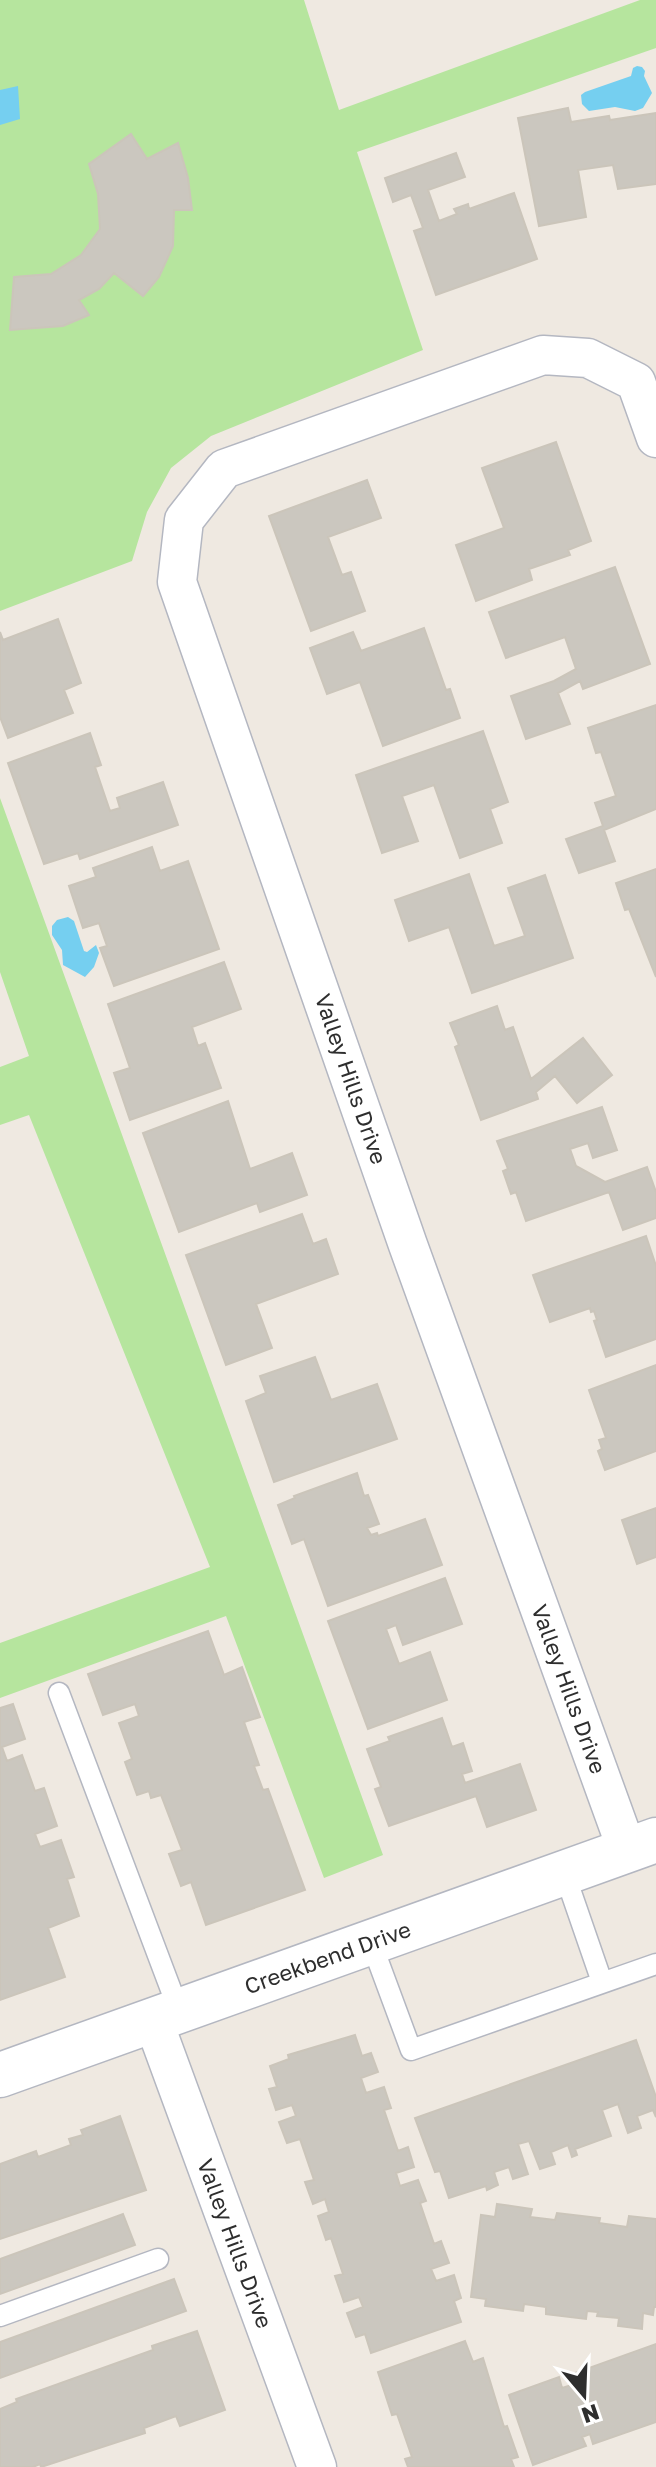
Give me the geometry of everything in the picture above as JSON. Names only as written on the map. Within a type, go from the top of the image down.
[{"type":"street","name":"Valley Hills Drive","points":[[642,1845],[408,1245],[177,582],[184,520],[224,469],[543,355],[588,358],[636,382],[656,438]]},
{"type":"street","name":"Creekbend Drive","points":[[0,2075],[642,1845]]},
{"type":"street","name":"Valley Hills Drive","points":[[166,2015],[317,2467]]},
{"type":"lane","points":[[59,1693],[166,2015]]},
{"type":"lane","points":[[564,1872],[602,1982]]},
{"type":"lane","points":[[371,1942],[411,2050],[656,1964]]},
{"type":"lane","points":[[0,2316],[158,2259]]},
{"type":"green space","points":[[0,0],[304,0],[339,110],[640,0],[656,0],[656,48],[357,152],[423,350],[211,436],[171,468],[147,512],[132,561],[0,611]]},
{"type":"green space","points":[[0,798],[383,1855],[324,1878],[226,1616],[0,1698],[0,1643],[210,1567],[29,1115],[0,1125],[0,1067],[29,1056],[0,972]]},
{"type":"water","points":[[637,66],[645,71],[644,76],[652,93],[643,108],[635,111],[615,107],[589,111],[582,104],[581,95],[585,92],[631,76],[633,68]]},
{"type":"water","points":[[18,86],[20,119],[0,125],[0,90]]},
{"type":"water","points":[[68,917],[74,921],[84,951],[96,945],[99,953],[94,967],[85,977],[63,965],[62,950],[52,935],[52,926],[57,920]]},
{"type":"building","points":[[568,108],[571,122],[656,113],[656,184],[618,189],[613,165],[578,170],[586,217],[539,226],[518,118]]},
{"type":"building","points":[[131,134],[147,159],[178,143],[188,178],[192,210],[174,210],[173,246],[159,277],[143,296],[114,273],[99,289],[79,300],[89,315],[63,326],[10,330],[14,277],[51,274],[81,255],[100,229],[98,194],[89,164]]},
{"type":"building","points":[[456,153],[465,177],[428,190],[439,221],[457,214],[454,209],[468,204],[469,209],[514,193],[537,259],[436,295],[414,231],[423,228],[411,195],[393,202],[385,178]]},
{"type":"building","points":[[556,442],[591,541],[568,550],[570,555],[529,569],[532,580],[476,601],[456,545],[504,528],[482,468]]},
{"type":"building","points":[[367,480],[381,518],[328,537],[342,575],[351,572],[365,611],[311,631],[269,516]]},
{"type":"building","points":[[615,567],[650,664],[583,689],[580,681],[558,693],[570,724],[526,739],[511,696],[554,681],[576,669],[565,637],[506,658],[489,612]]},
{"type":"building","points":[[58,619],[81,683],[64,690],[73,713],[8,738],[0,717],[0,632],[3,640]]},
{"type":"building","points":[[424,628],[446,690],[450,689],[460,718],[383,746],[360,682],[327,694],[310,648],[353,632],[361,651]]},
{"type":"building","points":[[656,705],[656,809],[604,830],[615,861],[579,873],[566,839],[603,826],[595,803],[616,796],[601,752],[596,753],[588,728]]},
{"type":"building","points":[[483,731],[508,802],[490,809],[502,843],[460,858],[434,785],[402,796],[418,841],[382,853],[356,775]]},
{"type":"building","points":[[90,733],[101,765],[95,767],[110,811],[120,808],[117,798],[163,782],[178,825],[80,859],[78,853],[44,864],[8,763]]},
{"type":"building","points":[[152,847],[160,871],[188,861],[219,949],[114,986],[100,948],[107,946],[99,923],[83,928],[69,886],[96,877],[93,868]]},
{"type":"building","points":[[656,869],[656,977],[616,883]]},
{"type":"building","points":[[469,874],[494,946],[525,936],[508,888],[545,875],[573,958],[472,993],[449,927],[409,941],[395,900]]},
{"type":"building","points":[[224,962],[241,1009],[192,1027],[198,1046],[205,1043],[221,1088],[130,1120],[114,1073],[130,1068],[108,1004]]},
{"type":"building","points":[[497,1006],[505,1030],[513,1027],[531,1079],[583,1038],[612,1075],[577,1103],[555,1076],[536,1092],[538,1099],[481,1120],[455,1047],[459,1045],[450,1023]]},
{"type":"building","points":[[228,1101],[250,1169],[292,1153],[307,1195],[260,1212],[257,1203],[179,1232],[143,1133]]},
{"type":"building","points":[[602,1107],[617,1150],[593,1158],[588,1143],[570,1149],[576,1166],[605,1182],[647,1167],[656,1192],[656,1218],[623,1230],[609,1192],[526,1221],[516,1192],[511,1194],[503,1171],[508,1169],[497,1141]]},
{"type":"building","points":[[302,1214],[313,1244],[326,1239],[338,1274],[256,1304],[272,1348],[226,1365],[186,1255]]},
{"type":"building","points":[[646,1236],[656,1266],[656,1339],[606,1357],[594,1321],[597,1320],[590,1308],[550,1322],[533,1275]]},
{"type":"building","points":[[315,1357],[331,1400],[377,1384],[397,1439],[274,1482],[246,1401],[266,1393],[260,1376]]},
{"type":"building","points":[[656,1365],[656,1451],[605,1470],[598,1451],[602,1449],[599,1440],[606,1438],[589,1390]]},
{"type":"building","points":[[357,1473],[364,1496],[368,1495],[379,1524],[367,1528],[371,1535],[377,1533],[378,1536],[425,1519],[442,1565],[328,1606],[304,1539],[292,1544],[278,1505]]},
{"type":"building","points":[[656,1508],[656,1557],[637,1564],[622,1520]]},
{"type":"building","points":[[445,1578],[462,1624],[403,1645],[396,1625],[386,1629],[399,1664],[430,1652],[447,1700],[368,1729],[328,1621]]},
{"type":"building","points":[[208,1631],[224,1675],[242,1667],[260,1717],[244,1722],[259,1765],[254,1766],[263,1790],[268,1789],[305,1890],[206,1925],[191,1882],[181,1886],[169,1854],[182,1850],[161,1795],[151,1798],[149,1791],[137,1795],[125,1762],[132,1759],[119,1723],[139,1716],[135,1704],[103,1715],[88,1674]]},
{"type":"building","points":[[13,1704],[25,1739],[2,1747],[7,1761],[22,1755],[35,1791],[44,1788],[57,1826],[35,1834],[40,1847],[61,1840],[74,1877],[67,1879],[79,1916],[48,1928],[65,1977],[0,2000],[0,1708]]},
{"type":"building","points":[[442,1718],[452,1747],[463,1743],[472,1771],[462,1774],[465,1783],[520,1764],[536,1810],[487,1827],[476,1796],[389,1826],[375,1789],[381,1787],[367,1749],[390,1741],[388,1737]]},
{"type":"building","points":[[355,2035],[362,2056],[371,2053],[378,2072],[361,2078],[366,2093],[384,2087],[391,2108],[384,2110],[398,2151],[408,2147],[414,2167],[396,2173],[400,2186],[418,2180],[426,2201],[420,2203],[434,2244],[441,2241],[449,2263],[431,2269],[436,2281],[454,2275],[461,2298],[454,2301],[461,2322],[371,2353],[365,2334],[356,2337],[347,2313],[363,2307],[359,2297],[344,2302],[335,2276],[343,2274],[331,2238],[326,2240],[318,2216],[329,2212],[325,2199],[313,2204],[305,2182],[314,2180],[300,2139],[287,2143],[279,2122],[296,2116],[292,2105],[276,2110],[269,2089],[277,2087],[270,2066],[289,2059],[288,2055]]},
{"type":"building","points":[[636,2040],[656,2097],[656,2117],[653,2110],[637,2116],[641,2128],[628,2133],[618,2104],[602,2110],[611,2136],[575,2149],[577,2155],[572,2157],[568,2145],[551,2152],[555,2164],[540,2169],[529,2141],[518,2144],[528,2174],[513,2179],[509,2167],[494,2172],[498,2185],[449,2198],[440,2171],[435,2172],[415,2118]]},
{"type":"building","points":[[120,2116],[146,2190],[0,2239],[0,2164],[36,2151],[38,2157],[71,2145],[69,2139],[83,2135],[81,2130]]},
{"type":"building","points":[[497,2204],[532,2209],[530,2217],[555,2220],[557,2213],[600,2218],[599,2223],[627,2227],[629,2216],[656,2219],[656,2307],[653,2315],[643,2313],[642,2329],[618,2326],[619,2318],[597,2316],[598,2312],[587,2311],[586,2319],[546,2314],[546,2307],[524,2304],[523,2311],[485,2306],[486,2299],[471,2297],[481,2215],[495,2217]]},
{"type":"building","points":[[123,2214],[135,2245],[0,2294],[0,2259]]},
{"type":"building","points":[[174,2279],[186,2311],[0,2378],[0,2342]]},
{"type":"building","points":[[197,2331],[225,2410],[180,2426],[176,2416],[144,2428],[145,2433],[41,2467],[40,2464],[33,2467],[0,2467],[0,2409],[17,2402],[16,2399]]},
{"type":"building","points":[[465,2341],[473,2362],[483,2358],[504,2427],[507,2426],[518,2457],[511,2459],[514,2467],[408,2467],[405,2459],[412,2457],[397,2414],[392,2415],[378,2372]]},
{"type":"building","points":[[656,2344],[656,2422],[593,2444],[590,2434],[582,2437],[586,2446],[533,2465],[509,2395],[559,2377],[562,2388],[575,2384],[572,2374]]}]
